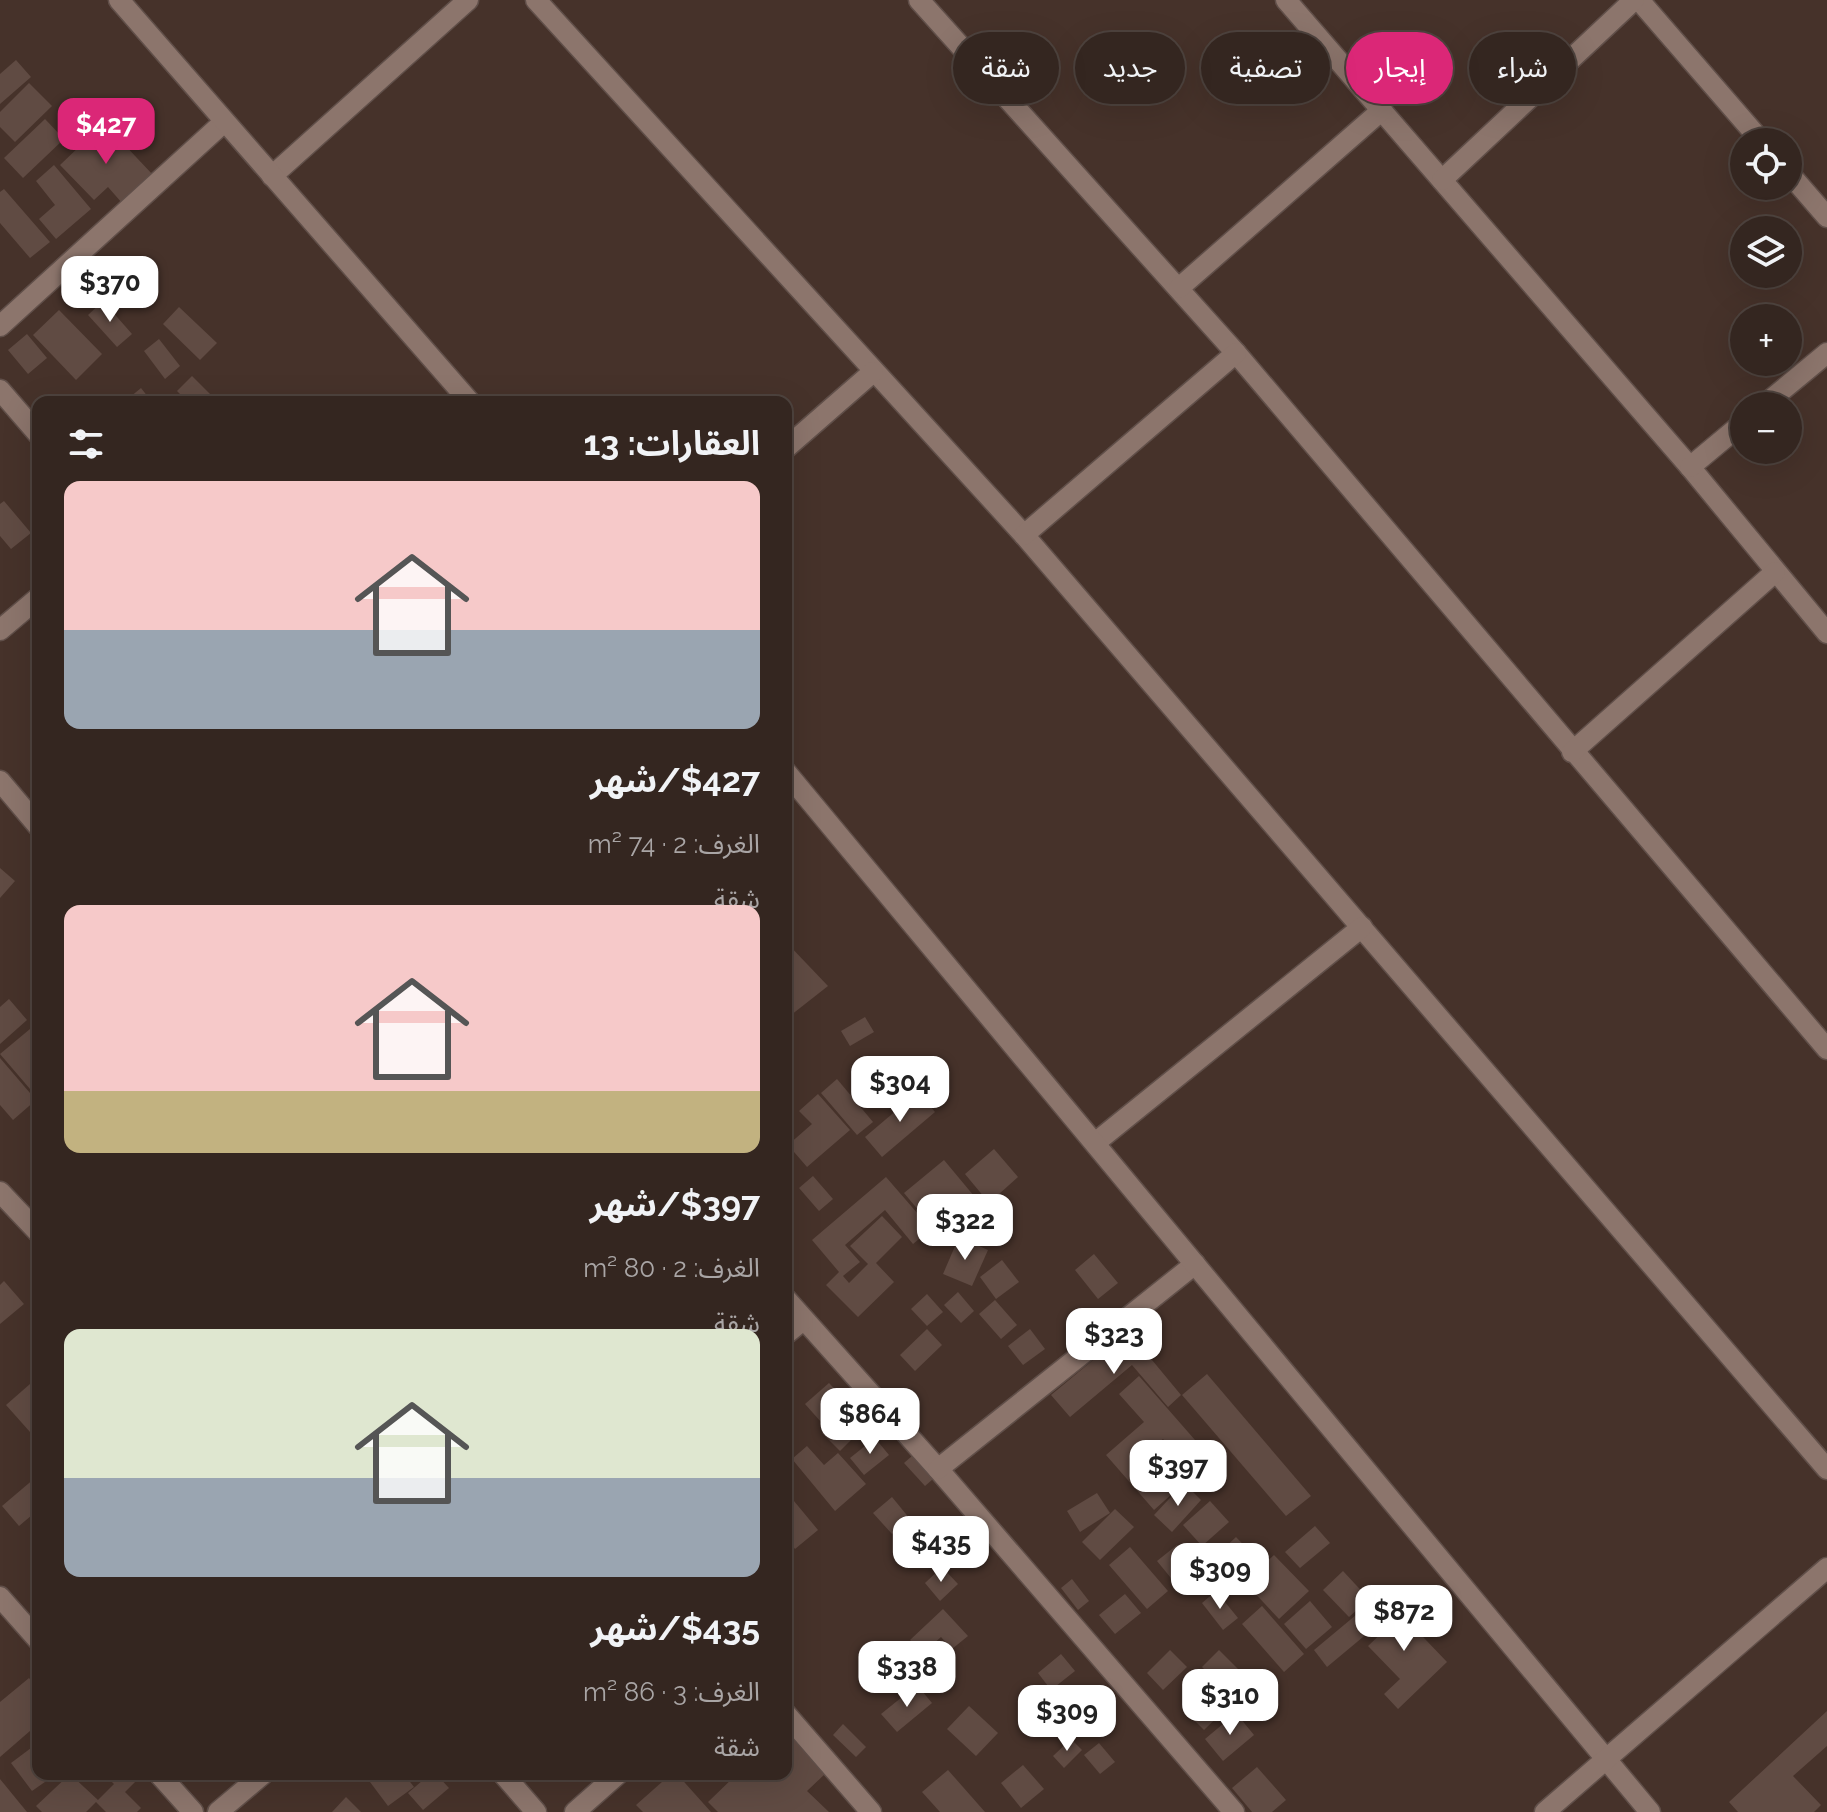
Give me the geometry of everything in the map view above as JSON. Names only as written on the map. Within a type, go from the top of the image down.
[{"type":"street","points":[[119,0],[465,396]]},
{"type":"street","points":[[272,176],[468,0]]},
{"type":"street","points":[[536,0],[1024,535],[1827,1469]]},
{"type":"street","points":[[919,0],[1236,353],[1827,1049]]},
{"type":"street","points":[[1286,0],[1690,467],[1827,633]]},
{"type":"street","points":[[1442,180],[1637,0],[1750,128]]},
{"type":"street","points":[[1179,288],[1382,110]]},
{"type":"street","points":[[0,326],[224,122]]},
{"type":"street","points":[[1802,188],[1827,217]]},
{"type":"street","points":[[1024,535],[1236,353]]},
{"type":"street","points":[[1780,392],[1827,353]]},
{"type":"street","points":[[792,443],[873,372]]},
{"type":"street","points":[[0,390],[32,427]]},
{"type":"street","points":[[1690,467],[1730,434]]},
{"type":"street","points":[[1572,752],[1775,572]]},
{"type":"street","points":[[0,630],[32,603]]},
{"type":"street","points":[[792,779],[1650,1812]]},
{"type":"street","points":[[0,781],[32,819]]},
{"type":"street","points":[[1095,1143],[1362,927]]},
{"type":"street","points":[[0,1192],[32,1226]]},
{"type":"street","points":[[938,1469],[1195,1264]]},
{"type":"street","points":[[792,1306],[938,1469],[1234,1812]]},
{"type":"street","points":[[792,1329],[803,1320]]},
{"type":"street","points":[[1545,1812],[1827,1568]]},
{"type":"street","points":[[0,1597],[32,1633]]},
{"type":"street","points":[[792,1721],[871,1812]]},
{"type":"street","points":[[164,1780],[193,1812]]},
{"type":"street","points":[[218,1812],[256,1780]]},
{"type":"street","points":[[508,1780],[536,1812]]},
{"type":"street","points":[[575,1812],[611,1780]]},
{"type":"building","points":[[16,60],[31,77],[0,104],[0,74]]},
{"type":"building","points":[[29,83],[52,106],[15,142],[0,127],[0,112]]},
{"type":"building","points":[[45,119],[64,139],[23,178],[4,158]]},
{"type":"building","points":[[104,123],[153,175],[122,203],[108,187],[94,200],[60,165]]},
{"type":"building","points":[[54,165],[91,209],[56,239],[39,219],[55,205],[36,181]]},
{"type":"building","points":[[4,189],[50,242],[30,258],[0,223],[0,192]]},
{"type":"building","points":[[103,301],[132,334],[117,347],[88,315]]},
{"type":"building","points":[[179,307],[217,343],[200,360],[163,324]]},
{"type":"building","points":[[59,310],[102,354],[76,380],[33,335]]},
{"type":"building","points":[[27,334],[47,358],[28,374],[8,350]]},
{"type":"building","points":[[159,339],[180,366],[165,379],[144,351]]},
{"type":"building","points":[[192,376],[212,396],[182,396],[177,391]]},
{"type":"building","points":[[141,388],[147,396],[131,396]]},
{"type":"building","points":[[4,501],[31,533],[11,549],[0,536],[0,504]]},
{"type":"building","points":[[0,868],[15,881],[0,898]]},
{"type":"building","points":[[792,948],[828,986],[792,1014]]},
{"type":"building","points":[[9,999],[27,1020],[0,1044],[0,1007]]},
{"type":"building","points":[[865,1017],[874,1032],[850,1046],[841,1031]]},
{"type":"building","points":[[32,1027],[32,1088],[30,1089],[0,1054]]},
{"type":"building","points":[[0,1058],[32,1095],[32,1103],[13,1120],[0,1105]]},
{"type":"building","points":[[837,1079],[873,1122],[857,1135],[821,1093]]},
{"type":"building","points":[[918,1092],[935,1112],[882,1157],[865,1137]]},
{"type":"building","points":[[818,1094],[850,1130],[807,1167],[792,1150],[792,1142],[812,1124],[799,1111]]},
{"type":"building","points":[[994,1149],[1018,1177],[989,1203],[965,1174]]},
{"type":"building","points":[[944,1160],[984,1208],[945,1242],[904,1193]]},
{"type":"building","points":[[813,1176],[833,1199],[819,1211],[799,1188]]},
{"type":"building","points":[[886,1177],[931,1229],[913,1244],[885,1210],[845,1245],[860,1262],[843,1276],[849,1283],[868,1264],[850,1246],[882,1216],[902,1237],[876,1263],[894,1282],[858,1317],[826,1285],[839,1272],[812,1240]]},
{"type":"building","points":[[959,1237],[988,1250],[972,1286],[943,1274]]},
{"type":"building","points":[[1094,1254],[1118,1283],[1098,1299],[1075,1270]]},
{"type":"building","points":[[1002,1260],[1019,1282],[996,1299],[980,1277]]},
{"type":"building","points":[[4,1281],[24,1304],[0,1324],[0,1285]]},
{"type":"building","points":[[958,1292],[974,1311],[961,1323],[944,1305]]},
{"type":"building","points":[[927,1294],[943,1312],[927,1326],[911,1309]]},
{"type":"building","points":[[995,1300],[1017,1325],[1001,1339],[979,1314]]},
{"type":"building","points":[[927,1329],[942,1345],[915,1371],[900,1355]]},
{"type":"building","points":[[1030,1329],[1045,1349],[1023,1365],[1008,1346]]},
{"type":"building","points":[[1128,1331],[1181,1395],[1168,1407],[1132,1365],[1070,1417],[1051,1395]]},
{"type":"building","points":[[1207,1374],[1311,1496],[1286,1516],[1182,1395]]},
{"type":"building","points":[[1139,1376],[1202,1448],[1185,1463],[1163,1439],[1142,1457],[1173,1493],[1154,1510],[1106,1455],[1144,1422],[1119,1394]]},
{"type":"building","points":[[32,1382],[32,1434],[6,1405]]},
{"type":"building","points":[[829,1383],[845,1400],[821,1422],[805,1404]]},
{"type":"building","points":[[848,1408],[866,1425],[840,1451],[822,1433]]},
{"type":"building","points":[[875,1438],[889,1455],[864,1475],[850,1458]]},
{"type":"building","points":[[1161,1444],[1184,1469],[1170,1482],[1146,1458]]},
{"type":"building","points":[[807,1446],[824,1465],[838,1453],[866,1484],[835,1511],[792,1459]]},
{"type":"building","points":[[920,1449],[941,1472],[925,1486],[904,1463]]},
{"type":"building","points":[[32,1481],[32,1515],[19,1526],[2,1506]]},
{"type":"building","points":[[1184,1483],[1201,1500],[1172,1532],[1154,1515]]},
{"type":"building","points":[[1097,1493],[1110,1513],[1080,1532],[1067,1511]]},
{"type":"building","points":[[892,1497],[910,1519],[892,1534],[873,1513]]},
{"type":"building","points":[[792,1499],[818,1530],[795,1549],[792,1545]]},
{"type":"building","points":[[1210,1501],[1229,1522],[1202,1546],[1183,1525]]},
{"type":"building","points":[[1115,1509],[1134,1527],[1100,1560],[1082,1542]]},
{"type":"building","points":[[1315,1526],[1330,1543],[1300,1568],[1285,1552]]},
{"type":"building","points":[[1236,1537],[1263,1565],[1274,1555],[1309,1591],[1279,1619],[1218,1554]]},
{"type":"building","points":[[1177,1545],[1195,1566],[1175,1583],[1157,1561]]},
{"type":"building","points":[[1130,1547],[1168,1591],[1147,1609],[1109,1565]]},
{"type":"building","points":[[942,1567],[958,1584],[940,1601],[925,1583]]},
{"type":"building","points":[[1343,1571],[1369,1599],[1349,1617],[1323,1590]]},
{"type":"building","points":[[1072,1579],[1089,1601],[1078,1610],[1061,1588]]},
{"type":"building","points":[[1216,1591],[1238,1618],[1223,1630],[1202,1603]]},
{"type":"building","points":[[1380,1592],[1447,1662],[1398,1709],[1384,1694],[1400,1679],[1368,1646],[1389,1626],[1368,1603]]},
{"type":"building","points":[[1125,1594],[1141,1613],[1115,1634],[1099,1615]]},
{"type":"building","points":[[1310,1601],[1332,1627],[1306,1649],[1284,1624]]},
{"type":"building","points":[[1368,1605],[1381,1622],[1327,1667],[1314,1650]]},
{"type":"building","points":[[1262,1606],[1304,1654],[1284,1672],[1242,1624]]},
{"type":"building","points":[[943,1609],[968,1636],[952,1649],[941,1637],[923,1653],[910,1640]]},
{"type":"building","points":[[1170,1650],[1187,1667],[1163,1690],[1147,1673]]},
{"type":"building","points":[[1219,1650],[1252,1683],[1204,1730],[1187,1713],[1218,1683],[1202,1667]]},
{"type":"building","points":[[1061,1654],[1075,1671],[1051,1690],[1038,1673]]},
{"type":"building","points":[[29,1678],[32,1682],[32,1729],[0,1757],[0,1702]]},
{"type":"building","points":[[917,1685],[932,1703],[897,1732],[881,1714]]},
{"type":"building","points":[[969,1706],[998,1733],[976,1756],[947,1729]]},
{"type":"building","points":[[1827,1711],[1827,1746],[1793,1776],[1821,1805],[1814,1812],[1738,1812],[1729,1802]]},
{"type":"building","points":[[1236,1713],[1254,1735],[1223,1761],[1205,1739]]},
{"type":"building","points":[[843,1724],[866,1747],[856,1757],[833,1735]]},
{"type":"building","points":[[792,1738],[826,1773],[807,1791],[829,1812],[718,1812],[708,1802],[731,1780],[792,1780]]},
{"type":"building","points":[[1071,1739],[1082,1750],[1064,1768],[1053,1756]]},
{"type":"building","points":[[1099,1743],[1115,1762],[1100,1774],[1084,1755]]},
{"type":"building","points":[[31,1748],[32,1780],[48,1780],[32,1791],[11,1763]]},
{"type":"building","points":[[1023,1765],[1044,1789],[1021,1808],[1001,1783]]},
{"type":"building","points":[[1257,1767],[1286,1800],[1272,1812],[1252,1812],[1232,1788]]},
{"type":"building","points":[[948,1770],[985,1812],[940,1812],[922,1792]]},
{"type":"building","points":[[0,1779],[27,1812],[0,1812]]},
{"type":"building","points":[[64,1780],[76,1780],[98,1800],[114,1784],[110,1780],[137,1780],[125,1792],[141,1808],[137,1812],[106,1812],[96,1802],[86,1812],[42,1812],[36,1806]]},
{"type":"building","points":[[368,1780],[409,1780],[414,1787],[388,1806]]},
{"type":"building","points":[[423,1780],[442,1780],[449,1788],[423,1810],[408,1793]]},
{"type":"building","points":[[664,1780],[682,1780],[711,1812],[643,1812],[636,1805]]},
{"type":"building","points":[[346,1797],[361,1812],[332,1812]]}]
